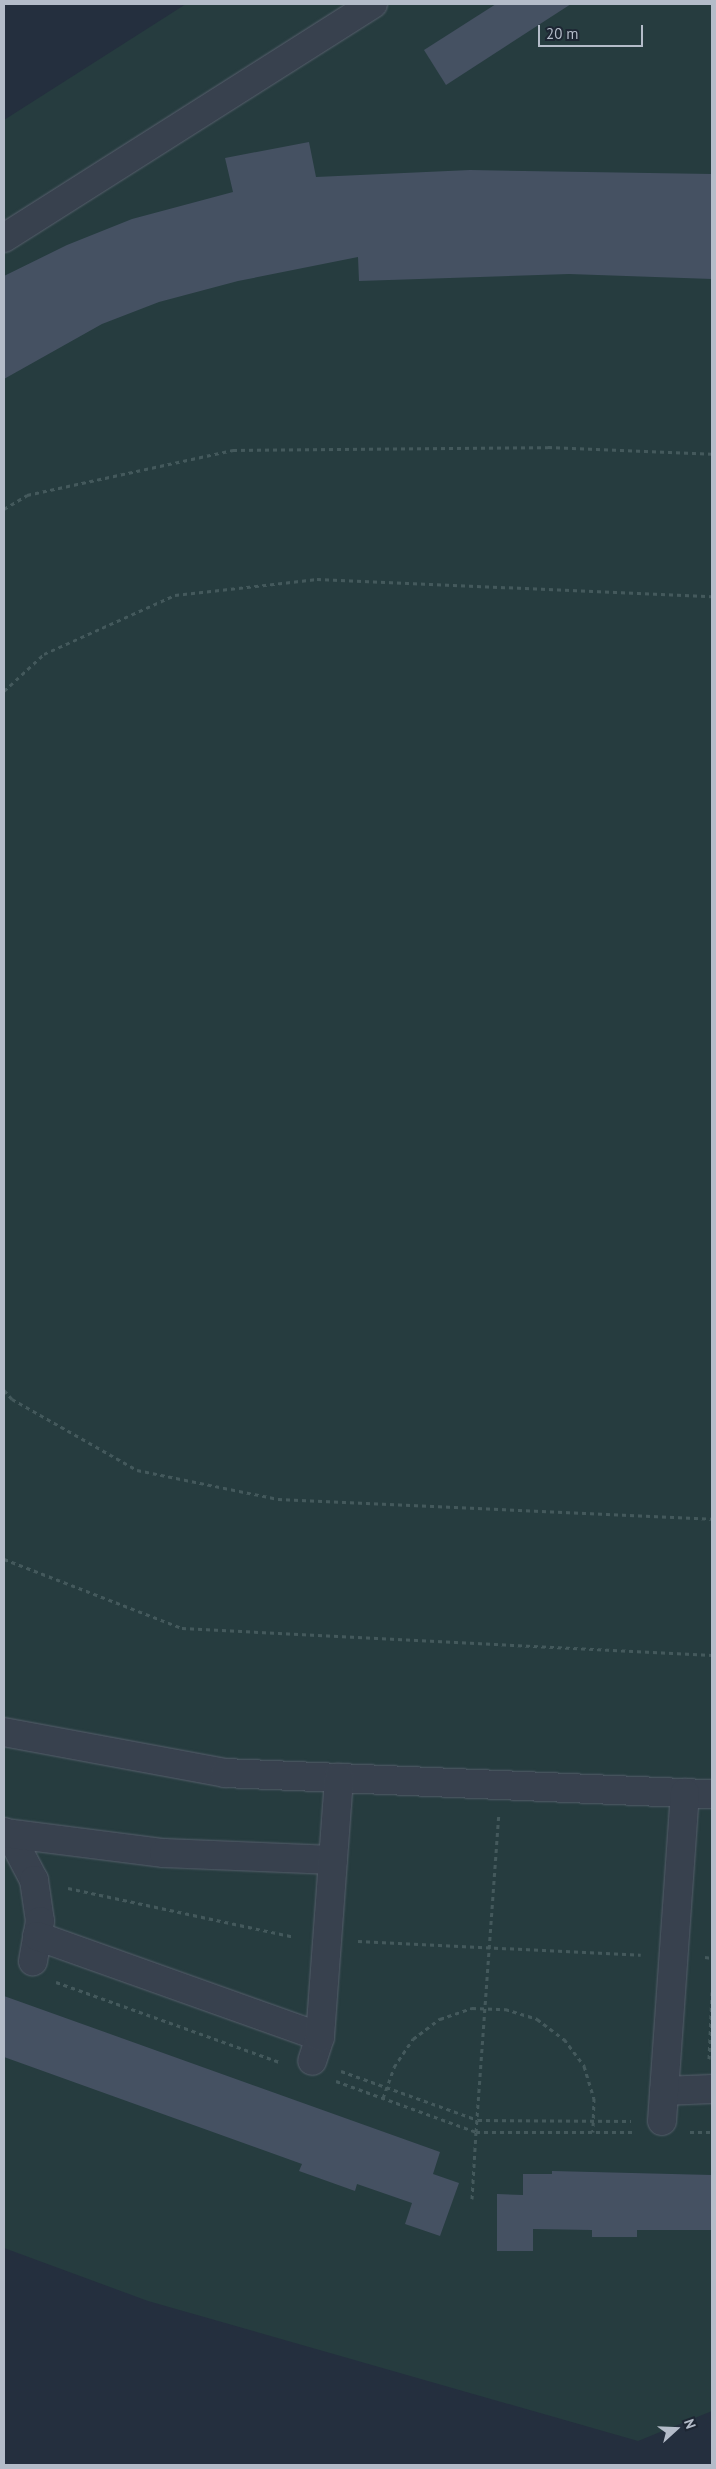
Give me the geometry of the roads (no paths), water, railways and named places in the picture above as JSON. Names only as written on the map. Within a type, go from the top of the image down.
[{"type":"lane","points":[[4,238],[373,4]]},
{"type":"lane","points":[[4,1732],[225,1773],[712,1794]]},
{"type":"lane","points":[[4,1832],[15,1844],[34,1880],[40,1921],[35,1948],[316,2049],[328,1940],[339,1778]]},
{"type":"lane","points":[[662,2128],[685,1793]]},
{"type":"lane","points":[[4,1832],[164,1853],[333,1860]]},
{"type":"lane","points":[[664,2091],[710,2089]]}]
